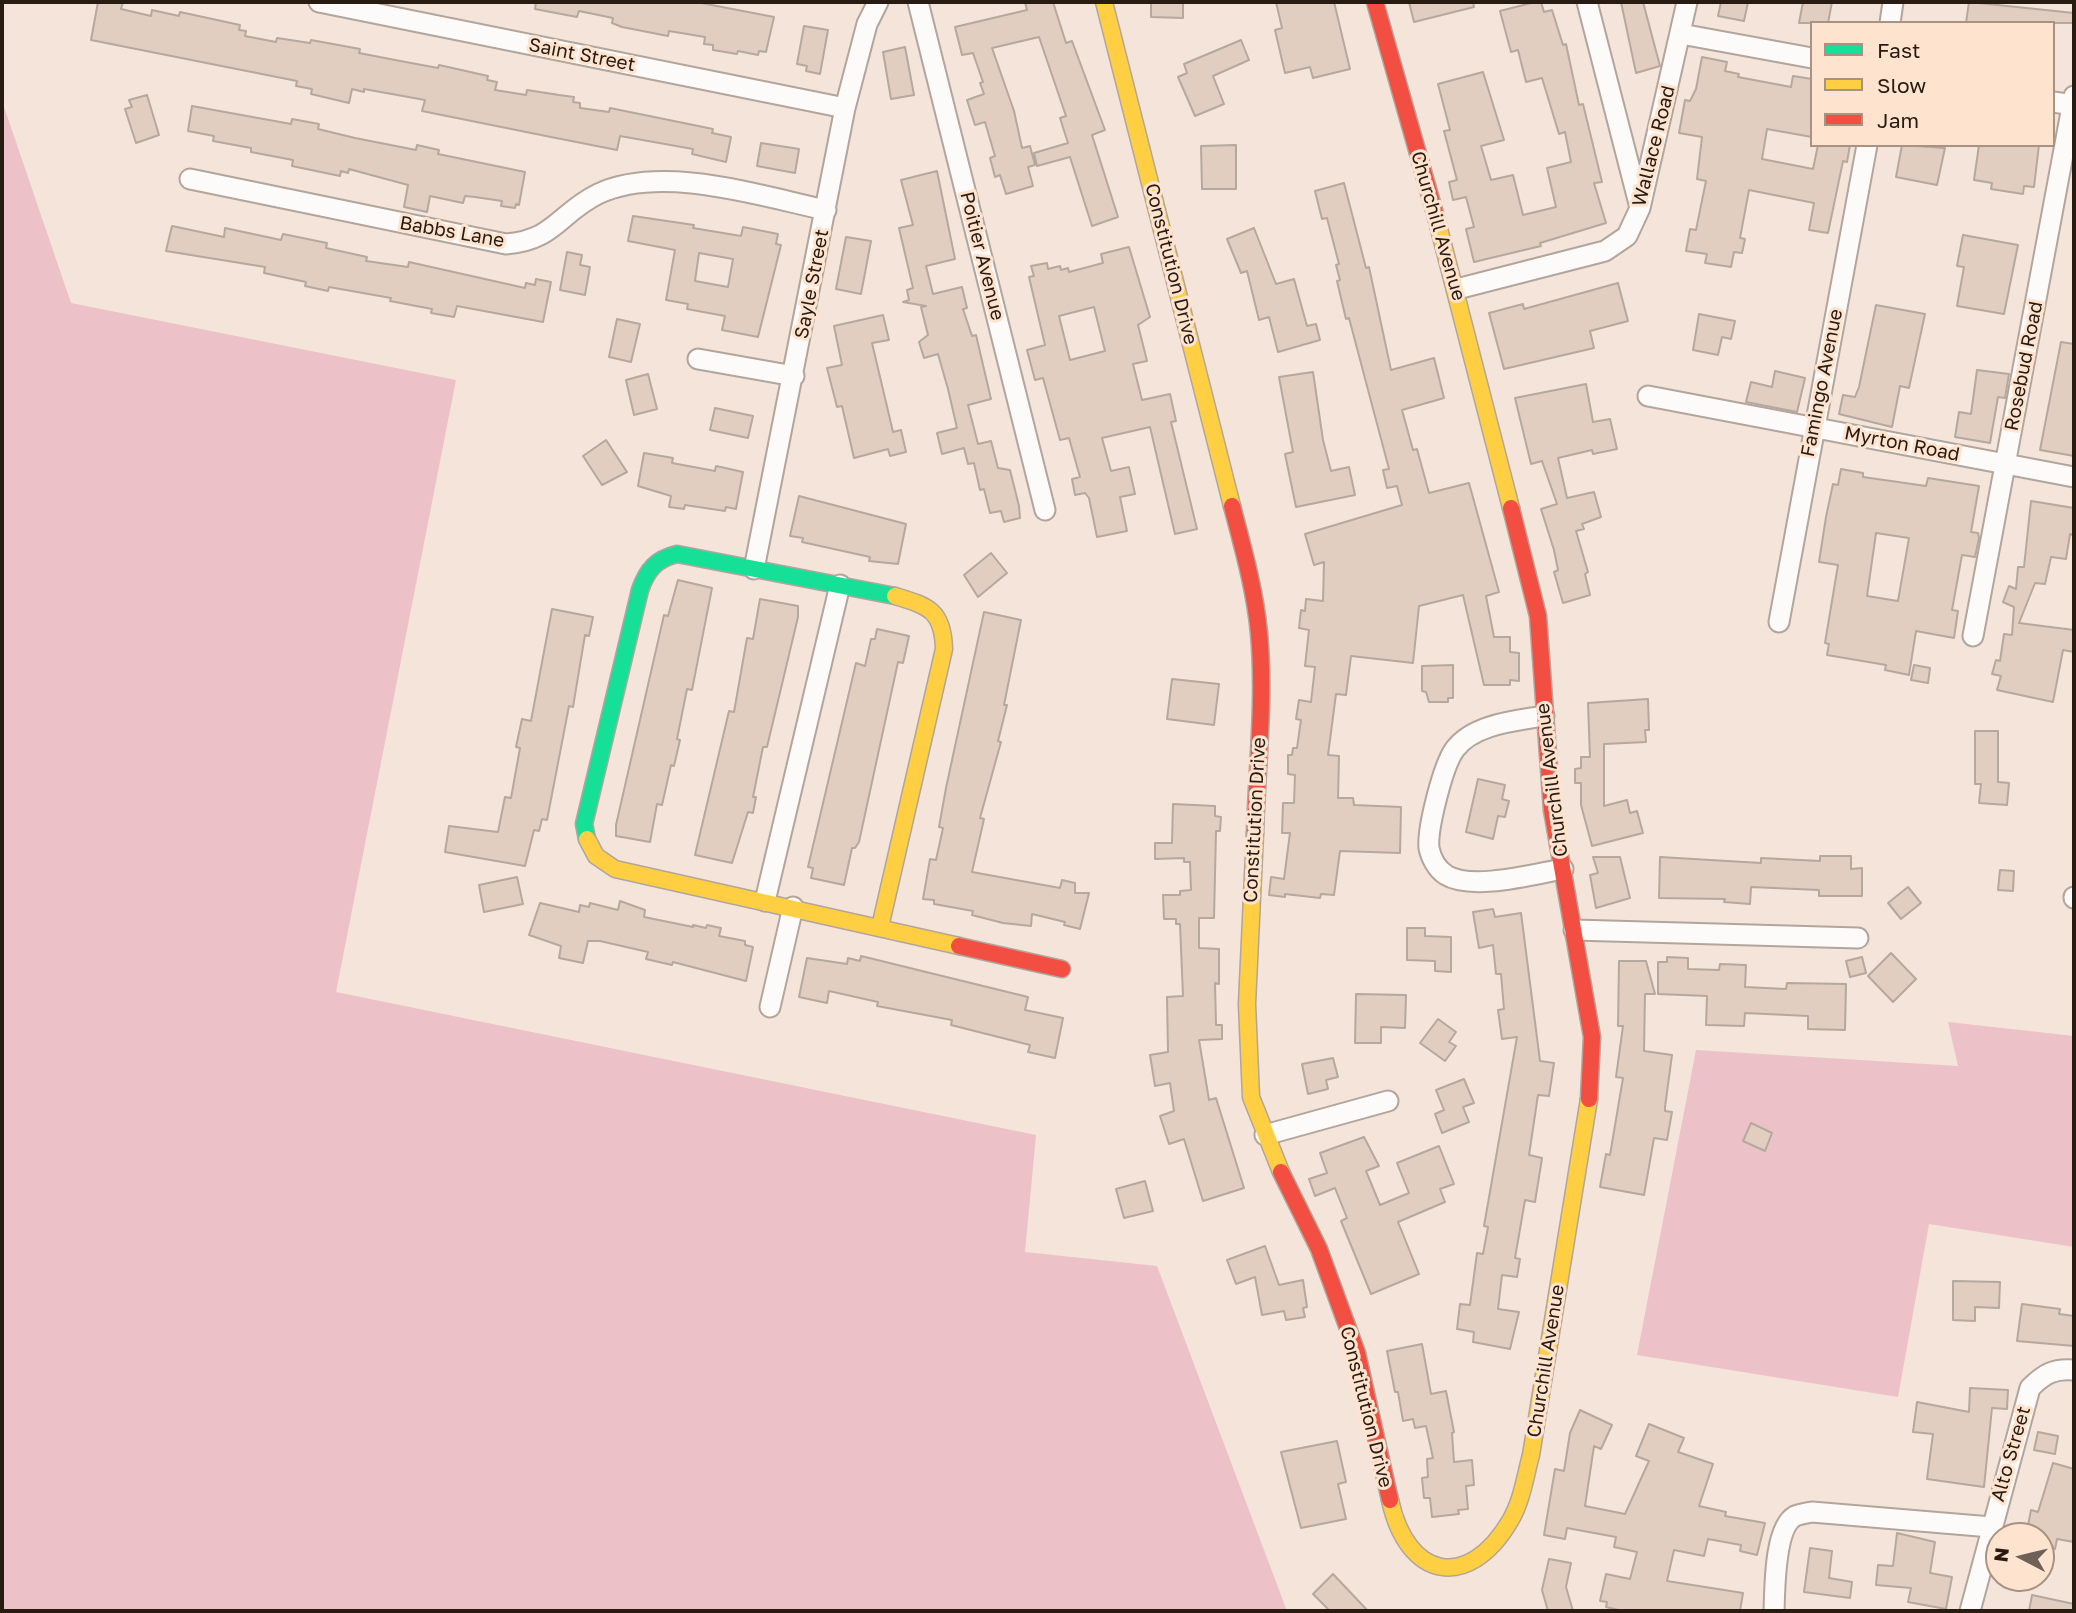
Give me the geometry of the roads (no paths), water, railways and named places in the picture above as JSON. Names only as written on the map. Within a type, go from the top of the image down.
[{"type":"street","name":"Saint Street","points":[[319,2],[376,8],[845,108]]},
{"type":"street","name":"Sayle Street","points":[[754,569],[845,108],[867,24],[878,2]]},
{"type":"street","name":"Poitier Avenue","points":[[918,2],[1045,510]]},
{"type":"street","name":"Constitution Drive","points":[[1104,2],[1250,575],[1259,633],[1261,687],[1247,1004],[1251,1097],[1265,1135],[1319,1249],[1357,1353],[1396,1528],[1412,1553],[1438,1567],[1458,1565],[1480,1557]]},
{"type":"street","name":"Churchill Avenue","points":[[1375,2],[1457,289],[1538,617],[1552,810],[1592,1037],[1591,1082],[1531,1455],[1517,1507],[1500,1538],[1480,1557]]},
{"type":"street","points":[[1587,2],[1640,208]]},
{"type":"street","name":"Wallace Road","points":[[1457,289],[1605,251],[1627,236],[1640,208],[1687,2]]},
{"type":"street","points":[[1890,21],[1893,2]]},
{"type":"street","points":[[1681,34],[1810,58]]},
{"type":"street","name":"Rosebud Road","points":[[1973,636],[2069,102]]},
{"type":"street","name":"Famingo Avenue","points":[[1780,622],[1813,427],[1867,147]]},
{"type":"street","name":"Babbs Lane","points":[[190,178],[506,244],[528,242],[543,236],[579,205],[621,187],[664,183],[709,186],[826,210]]},
{"type":"street","points":[[698,359],[794,376]]},
{"type":"street","name":"Myrton Road","points":[[1648,396],[2074,477]]},
{"type":"street","points":[[880,927],[944,649],[944,631],[932,610],[920,601],[677,554],[655,562],[645,573],[584,824],[586,840],[601,862],[615,869],[1062,969]]},
{"type":"street","points":[[765,901],[840,585]]},
{"type":"street","points":[[1544,716],[1477,732],[1455,749],[1444,772],[1429,846],[1434,863],[1447,875],[1470,881],[1563,869]]},
{"type":"street","points":[[770,1007],[793,907]]},
{"type":"street","points":[[1574,930],[1858,938]]},
{"type":"street","points":[[1265,1135],[1388,1101]]},
{"type":"street","name":"Alto Street","points":[[1992,1522],[2031,1388],[2043,1375],[2060,1368],[2074,1370]]},
{"type":"street","points":[[1774,1611],[1777,1559],[1784,1531],[1794,1517],[1812,1512],[1985,1526]]},
{"type":"street","name":"Alto Street","points":[[1970,1611],[1985,1551]]}]
